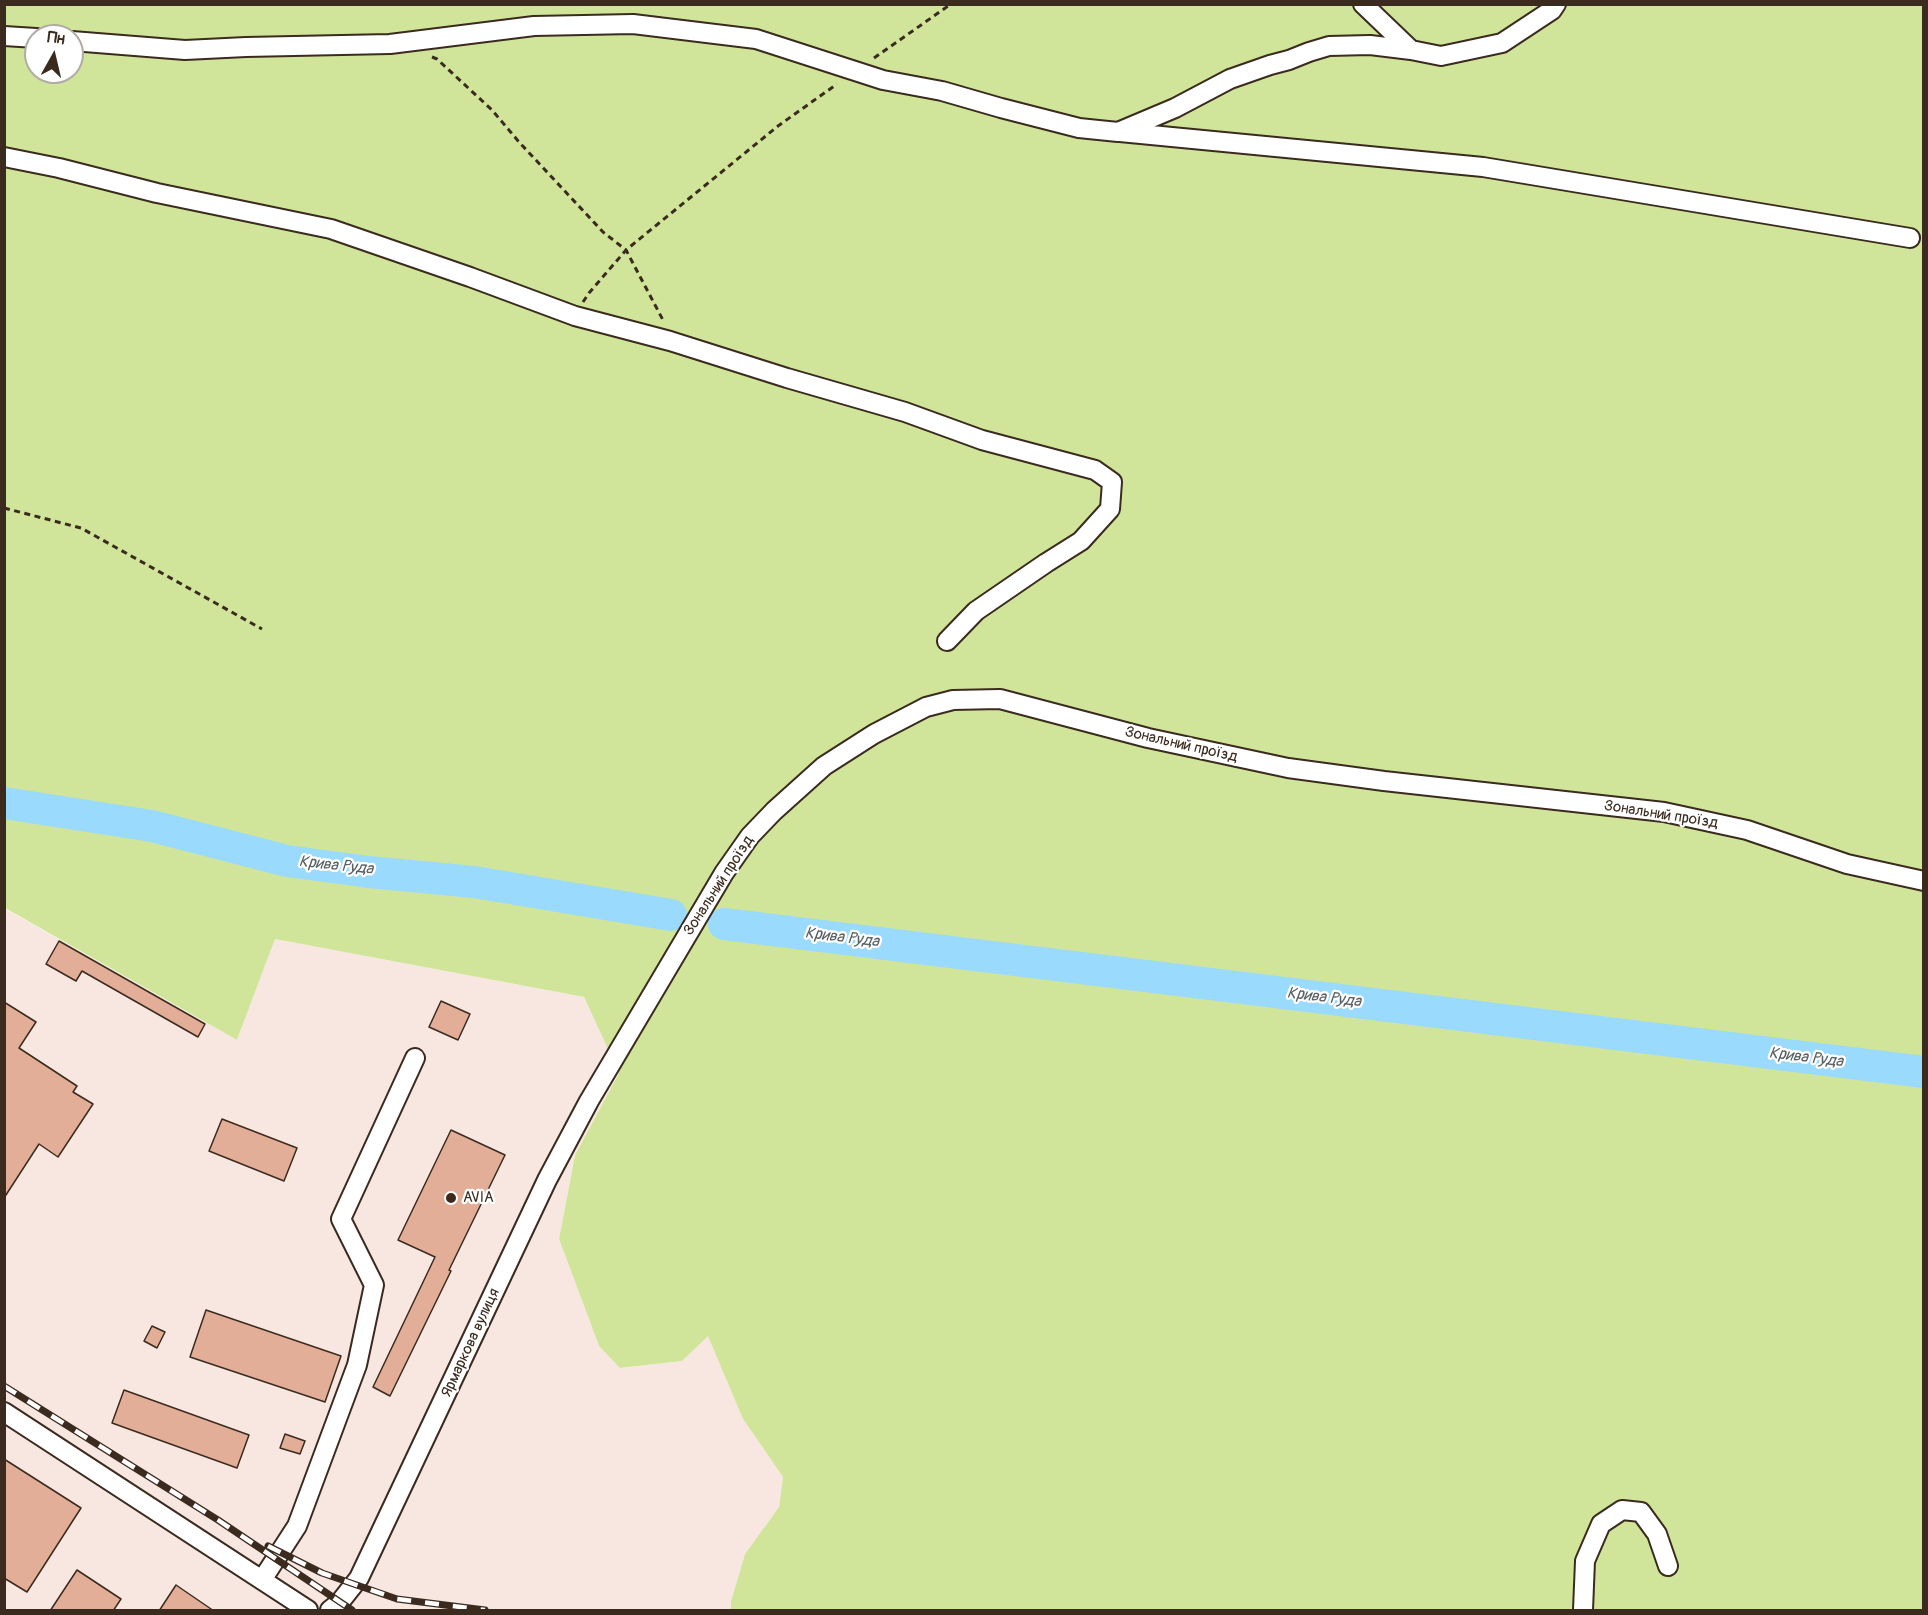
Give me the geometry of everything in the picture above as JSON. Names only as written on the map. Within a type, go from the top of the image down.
[{"type":"street","points":[[1363,4],[1411,50]]},
{"type":"street","points":[[1118,132],[1175,108],[1230,79],[1289,60],[1309,51],[1329,46],[1370,45],[1440,56],[1502,44],[1552,10],[1556,4]]},
{"type":"street","points":[[84,42],[185,50],[246,46],[390,44],[534,26],[633,24],[756,39],[883,81],[942,91],[1079,128],[1483,167],[1910,238]]},
{"type":"street","points":[[4,36],[24,37]]},
{"type":"street","points":[[4,157],[59,168],[157,193],[332,229],[575,316],[670,341],[905,412],[982,440],[1095,470],[1112,482],[1110,509],[1081,541],[976,611],[947,641]]},
{"type":"street","name":"Зональний проїзд","points":[[606,1071],[724,873],[750,836],[798,788],[834,759],[901,718],[926,707],[952,700],[981,698],[1010,701],[1158,740],[1288,768],[1664,812],[1747,830],[1847,864],[1923,881]]},
{"type":"street","points":[[262,1580],[297,1526],[357,1365],[374,1285],[341,1219],[415,1058]]},
{"type":"street","name":"Ярмаркова вулиця","points":[[330,1611],[359,1578],[547,1180],[606,1071]]},
{"type":"street","points":[[4,1412],[308,1611]]},
{"type":"street","points":[[1583,1611],[1585,1561],[1600,1524],[1622,1510],[1641,1512],[1657,1534],[1668,1566]]},
{"type":"path","points":[[575,316],[589,293],[626,250],[778,126],[951,4]]},
{"type":"path","points":[[428,56],[437,59],[492,110],[603,232],[626,250],[663,320],[670,341]]},
{"type":"path","points":[[4,508],[81,528],[262,629]]},
{"type":"shaded area","points":[[4,908],[237,1040],[275,939],[584,997],[619,1073],[575,1155],[559,1239],[599,1346],[621,1368],[682,1361],[708,1335],[743,1419],[783,1477],[779,1507],[745,1554],[731,1601],[731,1610],[5,1610]]},
{"type":"green space","points":[[4,5],[1923,5],[1923,1610],[731,1610],[731,1601],[745,1554],[779,1507],[783,1477],[743,1419],[708,1336],[682,1361],[620,1368],[599,1346],[559,1239],[575,1155],[619,1073],[584,997],[275,939],[237,1040],[5,908]]},
{"type":"building","points":[[59,941],[205,1024],[198,1037],[82,971],[76,981],[46,964]]},
{"type":"building","points":[[441,1001],[470,1014],[458,1040],[429,1027]]},
{"type":"building","points":[[4,1002],[36,1022],[19,1048],[77,1086],[73,1092],[93,1104],[58,1157],[39,1144],[4,1198]]},
{"type":"building","points":[[222,1119],[297,1148],[284,1181],[209,1151]]},
{"type":"building","name":"AVIA","points":[[451,1130],[505,1155],[390,1396],[373,1387],[435,1257],[398,1240]]},
{"type":"building","points":[[206,1310],[341,1356],[325,1402],[190,1357]]},
{"type":"building","points":[[152,1326],[165,1332],[157,1348],[144,1341]]},
{"type":"building","points":[[124,1390],[249,1435],[237,1468],[112,1423]]},
{"type":"building","points":[[285,1434],[305,1441],[300,1454],[280,1448]]},
{"type":"building","points":[[4,1459],[81,1508],[27,1592],[4,1578]]},
{"type":"building","points":[[77,1570],[121,1599],[113,1611],[50,1611]]},
{"type":"building","points":[[176,1585],[214,1611],[159,1611]]},
{"type":"waterway","name":"Крива Руда","points":[[4,803],[152,826],[287,861],[474,882],[671,915]]},
{"type":"waterway","name":"Крива Руда","points":[[724,924],[1924,1072]]},
{"type":"railway","points":[[4,1386],[218,1520],[352,1610]]},
{"type":"railway","points":[[268,1546],[322,1573],[397,1599],[485,1610]]},
{"type":"place","name":"AVIA","points":[[451,1198]]}]
